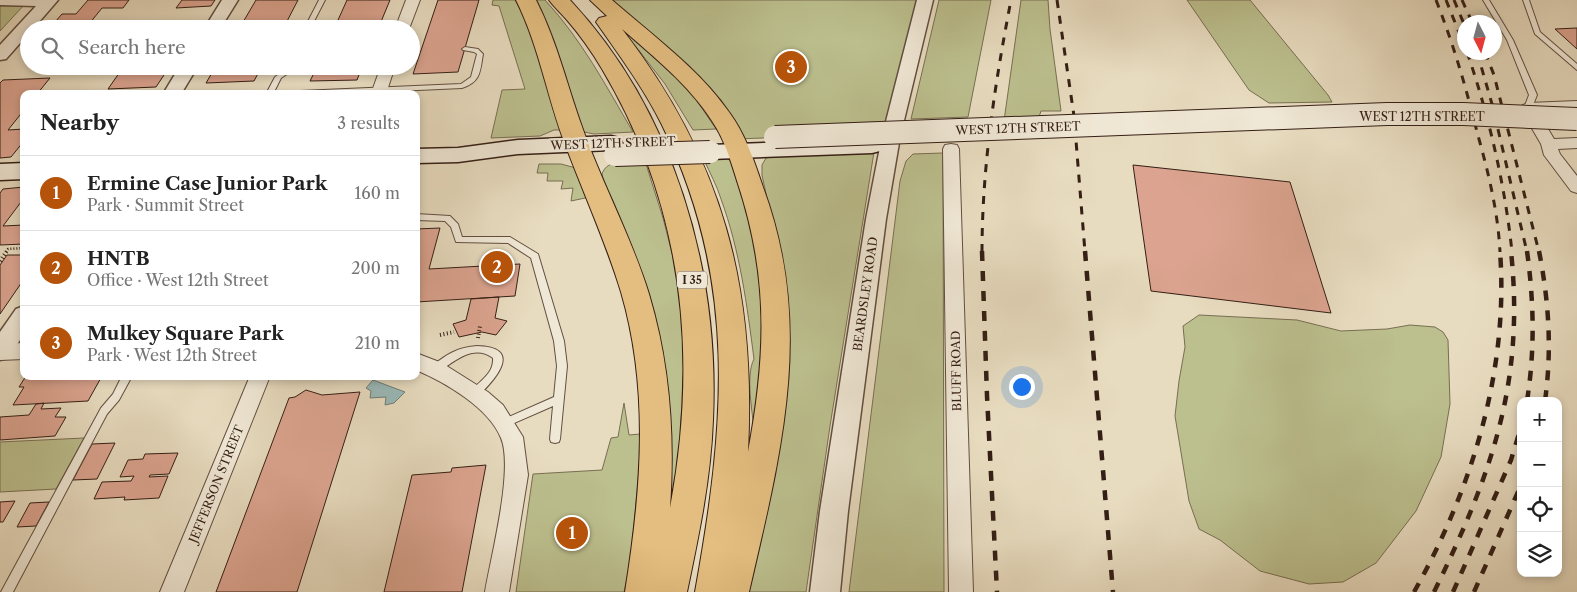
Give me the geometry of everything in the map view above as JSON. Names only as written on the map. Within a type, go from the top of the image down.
[{"type":"highway","points":[[526,0],[546,50],[580,150],[616,238],[636,294],[654,380],[657,481],[644,592]]},
{"type":"highway","name":"I 35","points":[[559,0],[596,44],[618,77],[635,108],[659,162],[675,206],[690,266],[700,335],[700,398],[694,467],[669,592]]},
{"type":"highway","name":"I 35","points":[[587,0],[634,59],[670,118],[697,177],[722,257],[732,313],[734,341],[734,425],[728,492],[713,592]]},
{"type":"highway","points":[[600,0],[701,91],[721,116],[737,145],[760,210],[770,254],[776,309],[776,359],[769,419],[756,487],[731,592]]},
{"type":"main road","name":"WEST 12TH STREET","points":[[420,156],[458,155],[516,159],[580,150],[737,145],[1396,114],[1463,114],[1577,119]]},
{"type":"main road","name":"WEST 12TH STREET","points":[[775,143],[1397,126],[1577,130]]},
{"type":"street","points":[[0,0],[40,0],[48,3],[32,20]]},
{"type":"street","points":[[218,20],[230,0]]},
{"type":"street","points":[[405,20],[413,0]]},
{"type":"street","name":"BEARDSLEY ROAD","points":[[825,592],[834,511],[876,219],[891,136],[925,0]]},
{"type":"street","points":[[0,55],[20,33]]},
{"type":"street","points":[[174,90],[184,75]]},
{"type":"street","points":[[379,90],[385,75]]},
{"type":"street","points":[[1577,106],[1528,108],[1550,144],[1552,155],[1577,187]]},
{"type":"street","points":[[1550,144],[1577,143]]},
{"type":"street","name":"BLUFF ROAD","points":[[951,149],[961,592]]},
{"type":"street","points":[[0,351],[20,322]]},
{"type":"street","points":[[0,351],[20,351]]},
{"type":"street","points":[[420,363],[435,369],[478,396],[496,411],[512,437],[517,475],[498,592]]},
{"type":"street","name":"JEFFERSON STREET","points":[[172,592],[258,380]]},
{"type":"lane","points":[[312,20],[322,0]]},
{"type":"lane","points":[[1486,0],[1510,40],[1521,64],[1533,96],[1528,108]]},
{"type":"lane","points":[[1526,0],[1537,33],[1577,68]]},
{"type":"lane","points":[[406,90],[471,84],[475,78],[480,54],[476,50],[465,49]]},
{"type":"lane","points":[[271,90],[278,77],[282,75]]},
{"type":"lane","points":[[420,217],[447,218],[455,226],[459,240],[510,240],[535,256],[559,341],[562,366],[555,438]]},
{"type":"lane","points":[[435,369],[453,355],[464,351],[493,352],[498,361],[497,368],[478,396]]},
{"type":"lane","points":[[8,592],[104,411],[116,397],[125,380]]},
{"type":"lane","points":[[505,424],[558,400]]},
{"type":"path","points":[[0,261],[8,249],[20,248]]},
{"type":"path","points":[[0,254],[5,254]]},
{"type":"path","points":[[440,335],[454,332]]},
{"type":"green space","points":[[493,0],[515,0],[522,12],[526,13],[561,127],[559,130],[554,130],[540,136],[491,138],[502,90],[525,89],[499,6],[492,5]]},
{"type":"green space","points":[[533,0],[545,0],[571,31],[633,132],[594,134],[584,132]]},
{"type":"green space","points":[[609,0],[927,0],[898,133],[735,139]]},
{"type":"green space","points":[[939,0],[991,0],[968,117],[911,119]]},
{"type":"green space","points":[[1021,0],[1048,0],[1061,111],[1041,111],[1038,120],[1004,121]]},
{"type":"green space","points":[[1187,0],[1250,0],[1332,102],[1269,103],[1249,90]]},
{"type":"green space","points":[[24,5],[0,31],[0,6]]},
{"type":"green space","points":[[619,25],[674,73],[691,92],[716,129],[693,130],[665,84]]},
{"type":"green space","points":[[874,152],[830,426],[806,592],[740,592],[779,255],[762,175],[762,165],[766,158],[773,156]]},
{"type":"green space","points":[[943,153],[944,592],[849,592],[900,181],[906,161],[913,154]]},
{"type":"green space","points":[[727,158],[737,170],[745,191],[752,218],[761,278],[764,349],[754,432],[750,375],[754,359],[742,278],[728,219],[718,189],[704,160]]},
{"type":"green space","points":[[645,161],[663,218],[676,269],[685,339],[678,484],[664,556],[669,477],[602,174],[609,165],[614,163]]},
{"type":"green space","points":[[539,164],[561,164],[576,168],[590,197],[571,201],[573,188],[561,189],[563,181],[547,181],[548,173],[537,173]]},
{"type":"green space","points":[[1199,315],[1297,320],[1341,331],[1387,329],[1410,325],[1435,327],[1443,332],[1448,340],[1450,404],[1441,457],[1416,511],[1376,563],[1343,582],[1309,584],[1260,571],[1220,540],[1199,529],[1189,501],[1175,416],[1185,347],[1183,326]]},
{"type":"green space","points":[[624,403],[629,435],[640,434],[641,448],[631,559],[624,592],[516,592],[533,474],[602,470],[611,438],[618,437]]},
{"type":"green space","points":[[84,438],[56,489],[0,492],[0,442]]},
{"type":"water","points":[[373,380],[405,392],[394,403],[385,405],[386,397],[370,398],[371,391],[366,388]]},
{"type":"building","points":[[88,0],[129,0],[123,8],[102,8],[92,20],[57,20],[62,14],[76,14]]},
{"type":"building","points":[[182,0],[215,0],[211,6],[176,8]]},
{"type":"building","points":[[256,0],[298,0],[288,20],[244,20]]},
{"type":"building","points":[[347,0],[390,0],[382,20],[338,20]]},
{"type":"building","points":[[438,0],[479,0],[458,72],[420,74],[420,53]]},
{"type":"building","points":[[1577,28],[1577,49],[1555,29]]},
{"type":"building","points":[[118,75],[164,75],[156,87],[108,89]]},
{"type":"building","points":[[211,75],[257,75],[254,81],[206,83]]},
{"type":"building","points":[[313,75],[359,75],[357,80],[310,81]]},
{"type":"building","points":[[50,78],[40,90],[20,90],[20,115],[8,130],[20,129],[20,146],[11,157],[0,158],[0,83],[3,80]]},
{"type":"building","points":[[1133,165],[1290,182],[1331,313],[1151,291]]},
{"type":"building","points":[[20,187],[20,203],[3,226],[20,225],[20,244],[0,245],[0,193],[3,189]]},
{"type":"building","points":[[440,228],[429,269],[520,264],[515,296],[420,302],[420,229]]},
{"type":"building","points":[[7,255],[20,255],[20,285],[0,314],[0,265]]},
{"type":"building","points":[[499,297],[495,318],[507,321],[496,335],[482,332],[459,337],[453,324],[466,320],[471,299]]},
{"type":"building","points":[[23,380],[100,380],[88,401],[13,405],[24,387],[19,387]]},
{"type":"building","points":[[306,390],[322,395],[360,392],[297,592],[216,592],[289,398],[295,397]]},
{"type":"building","points":[[44,403],[41,409],[61,408],[55,417],[66,417],[55,436],[0,440],[0,417],[29,415],[36,404]]},
{"type":"building","points":[[115,443],[97,479],[73,480],[92,444]]},
{"type":"building","points":[[178,453],[169,474],[150,475],[149,477],[168,476],[159,498],[124,500],[125,497],[94,499],[102,482],[131,481],[134,476],[120,477],[128,460],[143,459],[145,454]]},
{"type":"building","points":[[486,465],[462,592],[384,592],[412,475],[451,472],[452,468]]},
{"type":"building","points":[[15,501],[3,522],[0,522],[0,502]]},
{"type":"building","points":[[49,502],[36,526],[17,527],[30,503]]},
{"type":"railway","points":[[982,251],[984,188],[990,125],[1011,0]]},
{"type":"railway","points":[[1057,0],[1074,116],[1085,252]]},
{"type":"railway","points":[[1436,0],[1459,65],[1485,161],[1495,206],[1500,252]]},
{"type":"railway","points":[[1446,0],[1457,28]]},
{"type":"railway","points":[[1454,0],[1460,15]]},
{"type":"railway","points":[[1462,0],[1469,15]]},
{"type":"railway","points":[[1469,60],[1495,151],[1505,201],[1512,252]]},
{"type":"railway","points":[[1479,60],[1492,104],[1527,252]]},
{"type":"railway","points":[[1488,60],[1494,75],[1539,252]]},
{"type":"railway","points":[[982,251],[997,592]]},
{"type":"railway","points":[[1085,251],[1113,592]]},
{"type":"railway","points":[[1414,592],[1435,553],[1453,512],[1482,428],[1499,340],[1501,296],[1500,251]]},
{"type":"railway","points":[[1434,592],[1472,508],[1499,428],[1508,386],[1513,344],[1514,299],[1511,251]]},
{"type":"railway","points":[[1527,251],[1533,326],[1528,397]]},
{"type":"railway","points":[[1539,251],[1547,307],[1549,345],[1545,397]]},
{"type":"railway","points":[[1453,592],[1511,460],[1517,440]]},
{"type":"railway","points":[[1474,592],[1520,487]]},
{"type":"place","name":"Mulkey Square Park","points":[[791,67]]},
{"type":"place","name":"HNTB","points":[[497,267]]},
{"type":"place","name":"Ermine Case Junior Park","points":[[572,533]]}]
